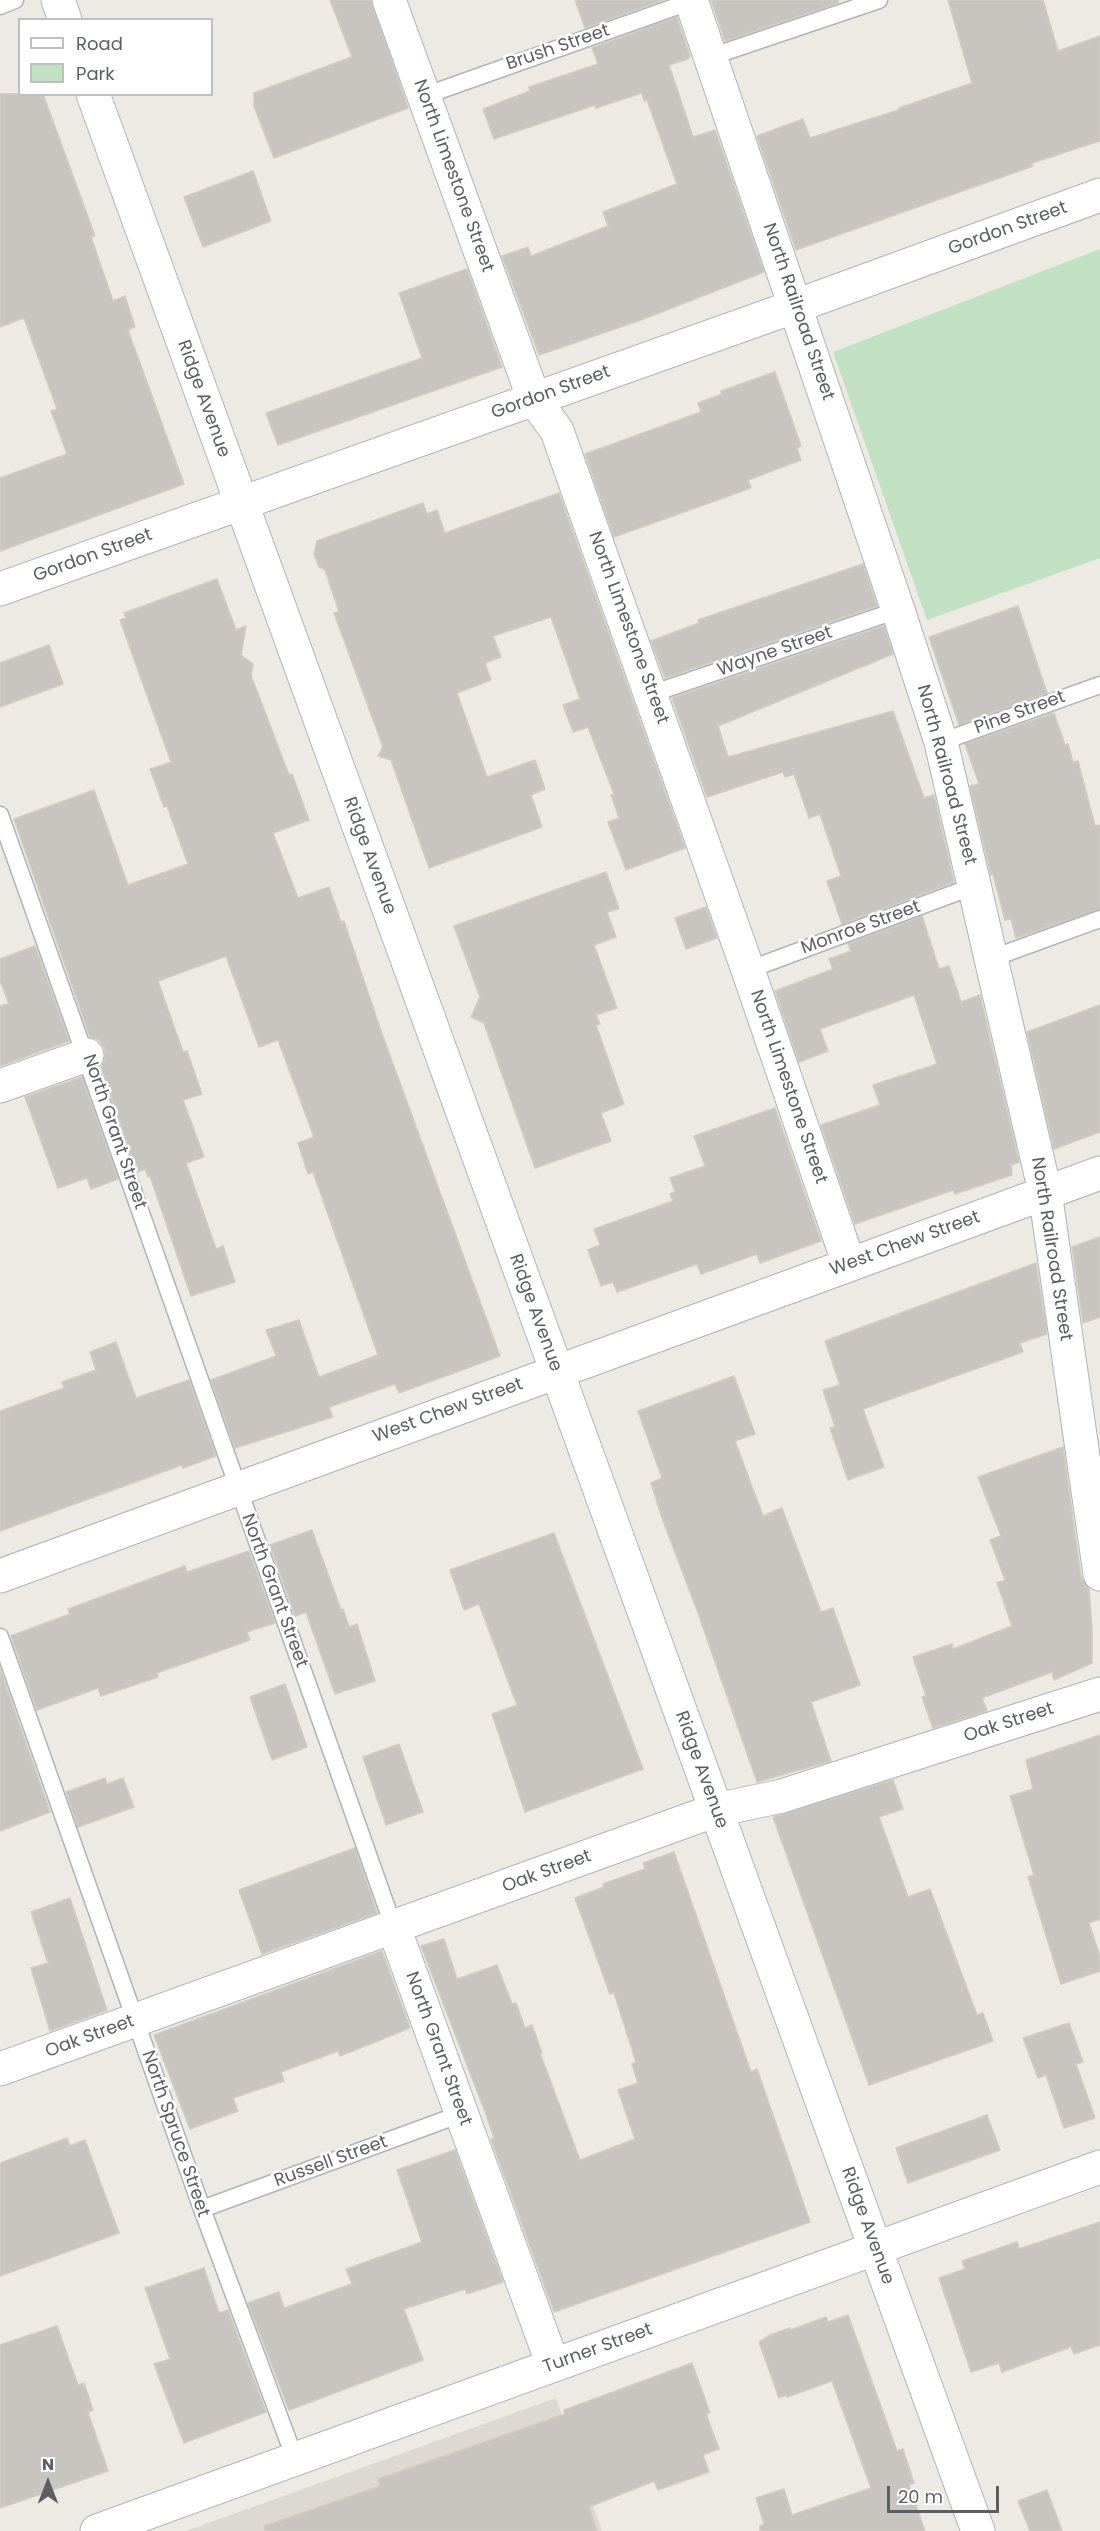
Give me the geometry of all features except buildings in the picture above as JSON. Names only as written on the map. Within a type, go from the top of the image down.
[{"type":"street","points":[[58,0],[64,18]]},
{"type":"street","name":"North Limestone Street","points":[[389,0],[534,399],[557,431],[651,693],[849,1264]]},
{"type":"street","name":"North Railroad Street","points":[[691,1],[796,306],[941,742],[1045,1192],[1100,1574]]},
{"type":"street","name":"Ridge Avenue","points":[[94,96],[978,2531]]},
{"type":"street","name":"Gordon Street","points":[[0,589],[796,306],[1100,195]]},
{"type":"street","points":[[0,1086],[87,1055]]},
{"type":"street","name":"West Chew Street","points":[[0,1576],[1100,1173]]},
{"type":"street","name":"Oak Street","points":[[0,2069],[716,1810],[782,1796],[1100,1694]]},
{"type":"street","name":"North Grant Street","points":[[394,1928],[553,2365]]},
{"type":"street","name":"Turner Street","points":[[97,2531],[1100,2167]]},
{"type":"lane","points":[[0,6],[15,0]]},
{"type":"lane","points":[[710,57],[879,0]]},
{"type":"lane","name":"Brush Street","points":[[424,96],[691,1]]},
{"type":"lane","name":"Wayne Street","points":[[651,693],[898,610]]},
{"type":"lane","name":"Pine Street","points":[[941,742],[1100,685]]},
{"type":"lane","name":"North Grant Street","points":[[0,815],[87,1055],[237,1488],[394,1928]]},
{"type":"lane","name":"Monroe Street","points":[[748,970],[974,886]]},
{"type":"lane","points":[[990,959],[1100,919]]},
{"type":"lane","name":"North Spruce Street","points":[[0,1637],[202,2209],[295,2459]]},
{"type":"lane","name":"Russell Street","points":[[202,2209],[461,2114]]},
{"type":"shaded area","points":[[556,2398],[602,2531],[186,2531]]},
{"type":"green space","points":[[1100,249],[1100,558],[927,620],[833,352]]}]
